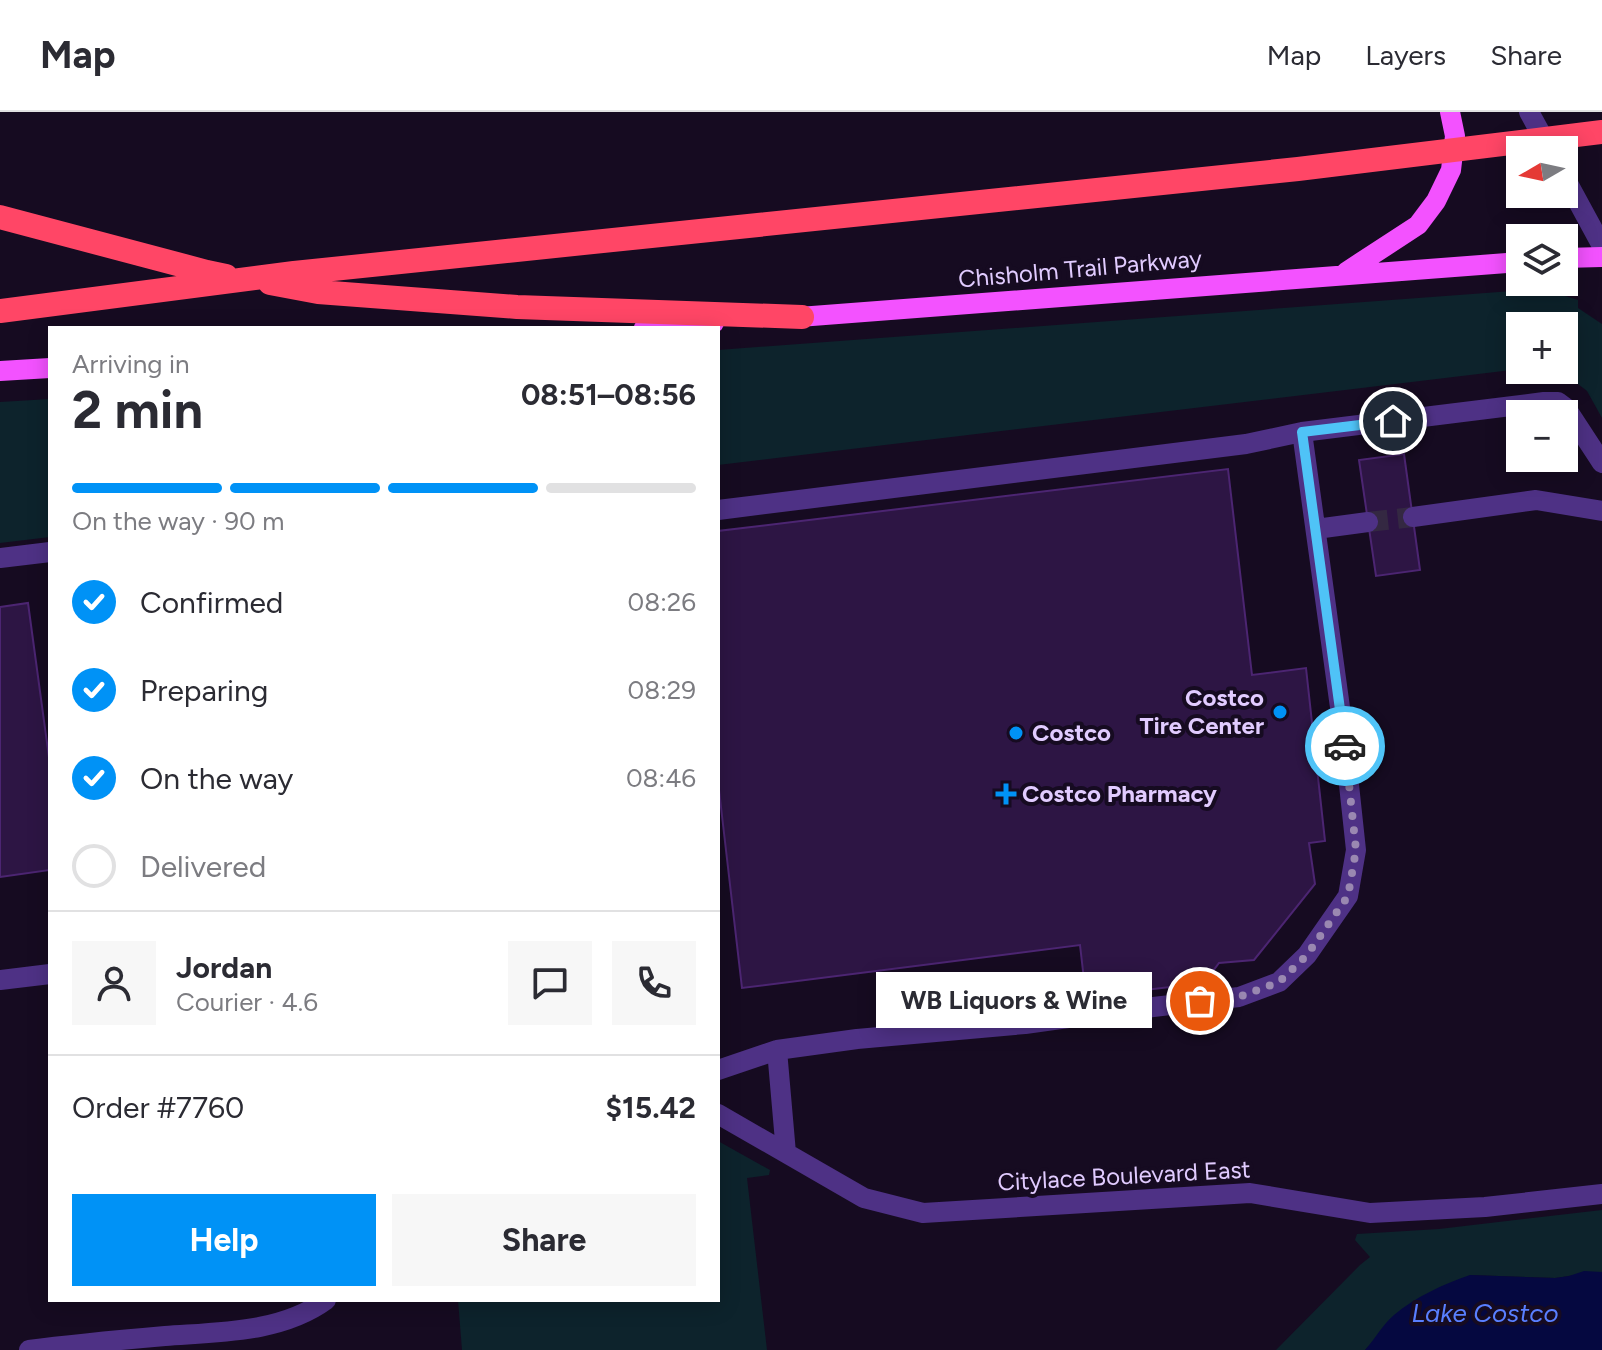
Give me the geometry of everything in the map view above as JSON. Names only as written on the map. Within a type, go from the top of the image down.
[{"type":"highway","points":[[0,311],[294,273],[1283,170],[1602,132]]},
{"type":"highway","points":[[0,217],[207,272],[318,292],[517,307],[802,317]]},
{"type":"main road","points":[[1343,275],[1418,225],[1436,201],[1451,170],[1455,136],[1450,112]]},
{"type":"main road","points":[[1578,258],[1602,257]]},
{"type":"main road","name":"Chisholm Trail Parkway","points":[[673,326],[1506,263]]},
{"type":"main road","points":[[0,371],[48,368]]},
{"type":"street","points":[[1529,112],[1542,136]]},
{"type":"street","points":[[1578,202],[1602,246]]},
{"type":"street","points":[[720,510],[1246,444],[1302,432],[1544,402],[1558,402],[1566,408],[1602,463]]},
{"type":"street","points":[[720,1069],[777,1050],[899,1034],[1025,1024],[1239,997],[1279,982],[1307,955],[1348,896],[1356,850],[1343,729],[1302,432]]},
{"type":"street","points":[[1413,517],[1536,500],[1602,511]]},
{"type":"street","points":[[1316,529],[1368,522]]},
{"type":"street","points":[[0,558],[48,552]]},
{"type":"street","points":[[0,980],[48,974]]},
{"type":"street","points":[[777,1050],[786,1153]]},
{"type":"street","name":"Citylace Boulevard East","points":[[720,1115],[864,1198],[923,1213],[1250,1193],[1370,1213],[1485,1207],[1602,1194]]},
{"type":"street","points":[[29,1350],[249,1328],[283,1322],[323,1302]]},
{"type":"shaded area","points":[[1506,292],[1506,296],[1565,296],[1578,300],[1578,308],[1602,324],[1602,418],[1587,391],[1578,384],[1578,312],[1506,312],[1506,371],[720,465],[720,350]]},
{"type":"shaded area","points":[[48,399],[48,537],[0,543],[0,402]]},
{"type":"shaded area","points":[[720,1142],[770,1170],[769,1175],[747,1178],[767,1350],[462,1350],[458,1302],[720,1302]]},
{"type":"shaded area","points":[[1602,1210],[1602,1272],[1555,1278],[1470,1275],[1376,1338],[1365,1350],[1276,1350],[1370,1257],[1355,1240],[1357,1234],[1439,1229]]},
{"type":"water","name":"Lake Costco","points":[[1584,1271],[1602,1272],[1602,1350],[1365,1350],[1402,1308],[1470,1275],[1555,1278]]},
{"type":"building","points":[[1404,454],[1420,570],[1376,576],[1359,460]]},
{"type":"building","name":"Costco","points":[[1228,469],[1252,675],[1306,668],[1325,841],[1309,843],[1315,884],[1254,960],[1219,963],[1204,983],[1086,997],[1080,945],[742,988],[720,799],[720,531]]},
{"type":"building","points":[[28,603],[48,750],[48,870],[0,877],[0,607]]},
{"type":"tunnel","points":[[1368,522],[1413,517]]},
{"type":"way so far","points":[[1200,1001],[1239,997],[1279,982],[1307,955],[1348,896],[1356,850],[1345,746]]},
{"type":"place","name":"Costco Tire Center","points":[[1280,712]]},
{"type":"place","name":"Costco","points":[[1016,733]]},
{"type":"place","name":"Costco Pharmacy","points":[[1006,794]]},
{"type":"place","name":"WB Liquors & Wine","points":[[1200,1001]]},
{"type":"route","points":[[1345,746],[1302,432],[1393,421]]}]
